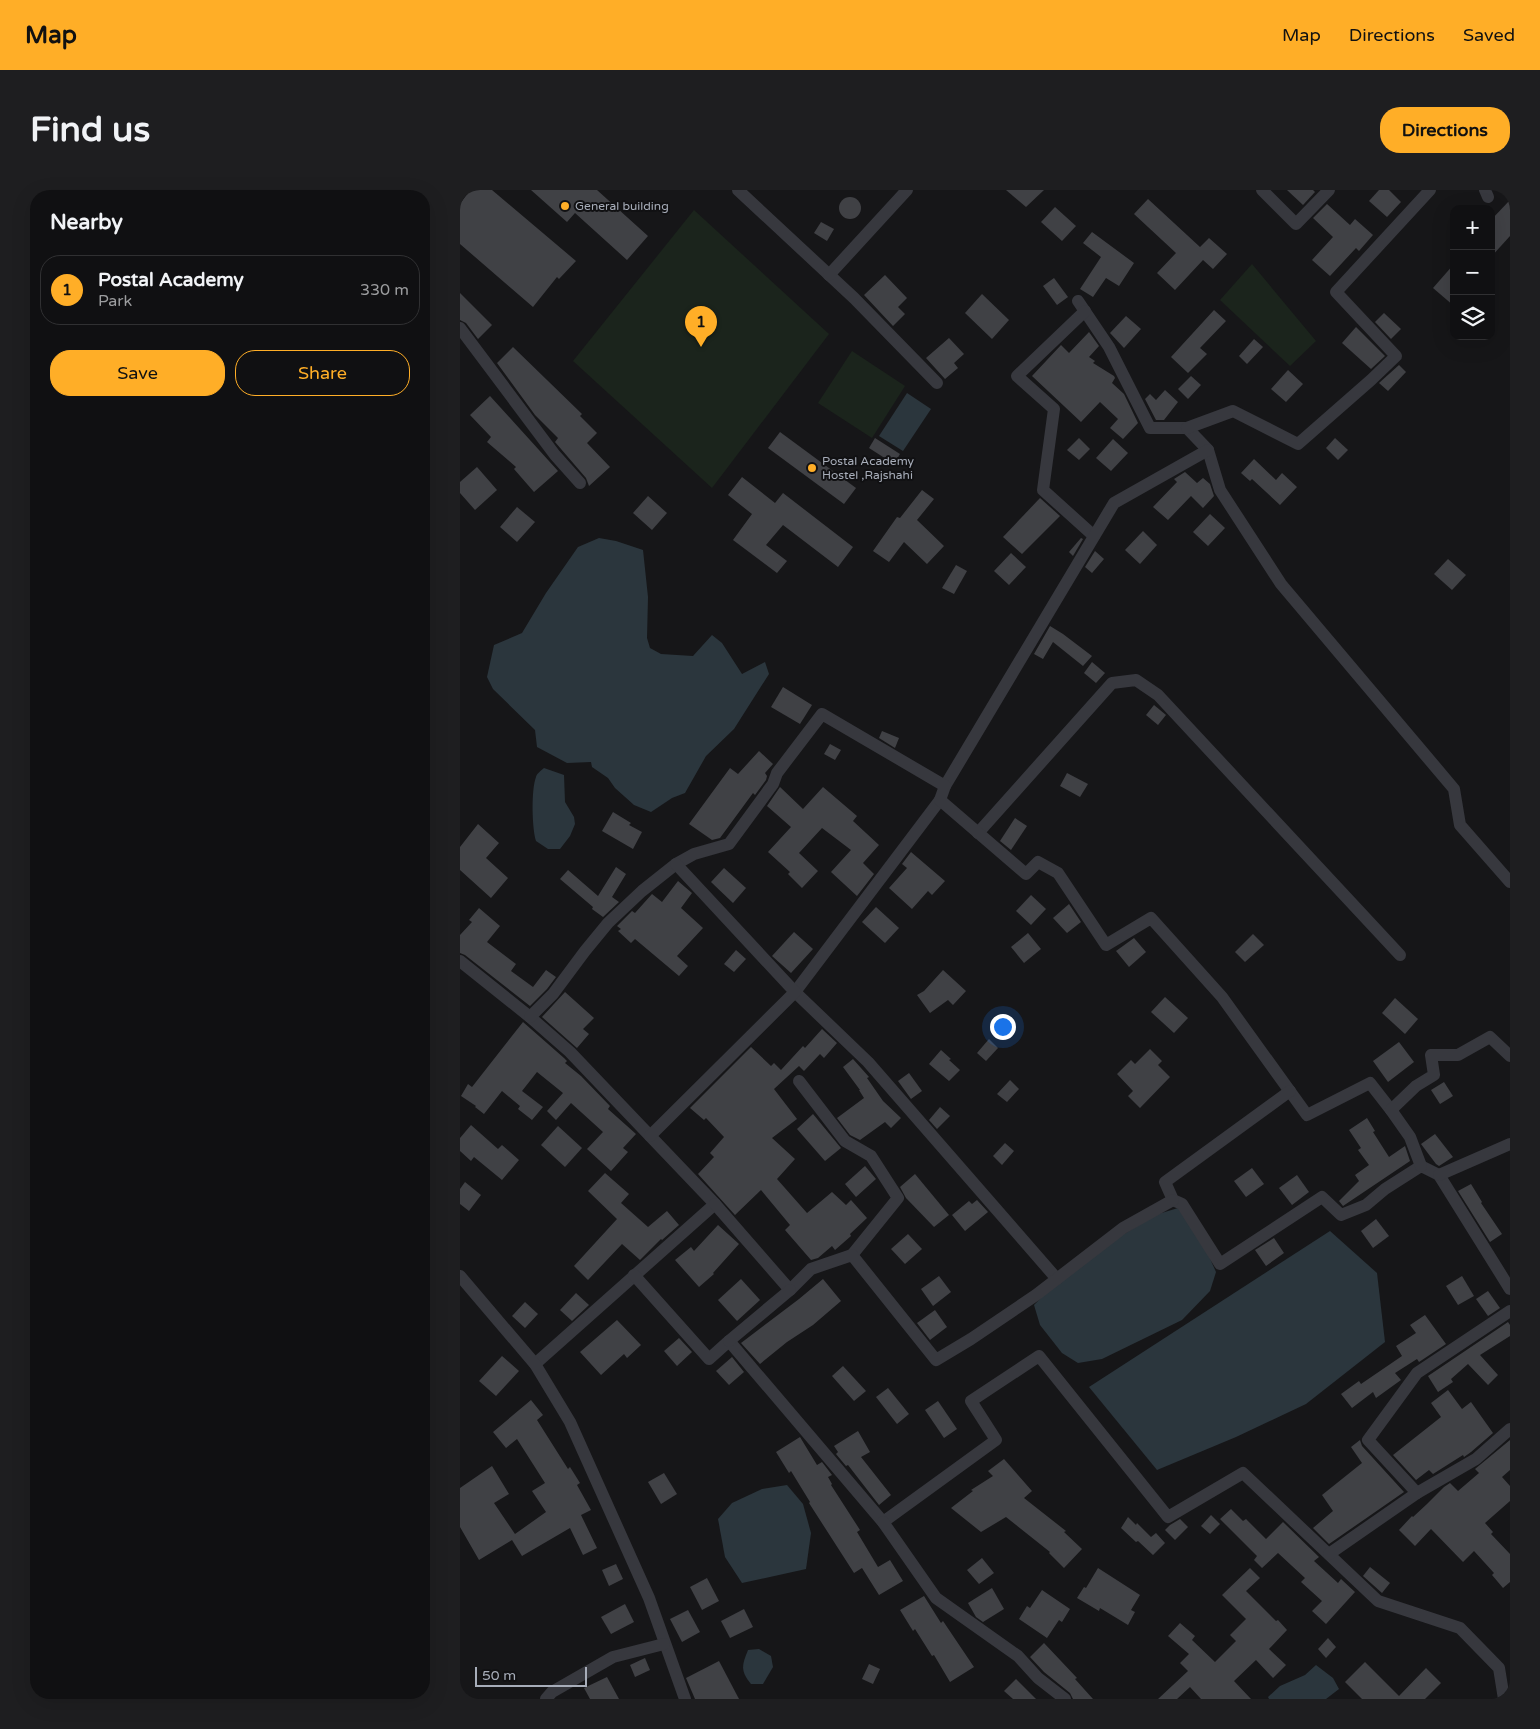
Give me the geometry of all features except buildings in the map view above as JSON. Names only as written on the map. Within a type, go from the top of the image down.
[{"type":"street","points":[[738,190],[829,275],[937,383]]},
{"type":"street","points":[[829,275],[907,190]]},
{"type":"street","points":[[1262,190],[1296,224],[1329,190]]},
{"type":"street","points":[[1094,536],[1044,490],[1054,409],[1017,376],[1081,306],[1109,347],[1150,428],[1187,428],[1233,411],[1298,444],[1372,380],[1396,356],[1336,292],[1430,190]]},
{"type":"street","points":[[460,328],[548,447],[580,484]]},
{"type":"street","points":[[1187,428],[1208,450],[1220,490],[1281,584],[1454,789],[1460,825],[1510,882]]},
{"type":"street","points":[[650,1136],[795,992],[940,800],[945,786],[1114,503],[1208,450]]},
{"type":"street","points":[[978,833],[1112,683],[1136,680],[1158,696],[1400,955]]},
{"type":"street","points":[[530,1016],[553,994],[608,923],[642,891],[676,864],[694,854],[729,844],[773,784],[777,773],[822,714],[945,786]]},
{"type":"street","points":[[940,800],[1026,874],[1038,862],[1058,873],[1106,945],[1151,918],[1222,997],[1307,1115],[1370,1084],[1410,1137],[1422,1166],[1439,1175],[1510,1289]]},
{"type":"street","points":[[676,864],[795,992],[868,1062],[1058,1278]]},
{"type":"street","points":[[460,961],[530,1016],[583,1064],[715,1204],[790,1290]]},
{"type":"street","points":[[1391,1110],[1416,1086],[1434,1075],[1431,1055],[1458,1055],[1490,1037],[1510,1056]]},
{"type":"street","points":[[634,1275],[709,1359],[790,1290],[811,1269],[852,1255],[898,1198],[871,1156],[845,1141],[799,1081]]},
{"type":"street","points":[[1290,1091],[1165,1182],[1173,1200],[1182,1204],[1220,1264],[1322,1197],[1341,1215],[1366,1205],[1385,1189],[1422,1166]]},
{"type":"street","points":[[1439,1175],[1510,1144]]},
{"type":"street","points":[[852,1255],[936,1360],[979,1333],[1058,1278],[1123,1228],[1173,1200]]},
{"type":"street","points":[[535,1364],[715,1204]]},
{"type":"street","points":[[460,1276],[535,1364],[570,1422],[649,1598],[685,1699]]},
{"type":"street","points":[[1417,1493],[1368,1440],[1417,1373],[1510,1311]]},
{"type":"street","points":[[729,1341],[883,1522],[936,1598],[1018,1656],[1038,1678],[1065,1699]]},
{"type":"street","points":[[883,1522],[996,1440],[970,1401],[1039,1356],[1168,1517],[1243,1473],[1378,1601],[1460,1628],[1499,1668],[1504,1699]]},
{"type":"street","points":[[1329,1554],[1417,1493],[1476,1459],[1510,1429]]},
{"type":"street","points":[[546,1699],[552,1692],[614,1657],[664,1644]]},
{"type":"shaded area","points":[[694,210],[829,334],[712,488],[573,361]]},
{"type":"shaded area","points":[[1252,264],[1316,341],[1290,366],[1220,300]]},
{"type":"shaded area","points":[[852,351],[905,386],[872,438],[818,403]]},
{"type":"shaded area","points":[[907,393],[931,409],[903,451],[879,436]]},
{"type":"shaded area","points":[[599,538],[616,541],[643,550],[648,597],[647,638],[650,648],[661,654],[693,656],[712,635],[722,643],[742,674],[765,662],[769,674],[734,729],[706,756],[685,793],[672,798],[651,812],[634,805],[615,788],[608,778],[592,767],[591,762],[567,763],[537,747],[535,730],[493,689],[487,677],[494,645],[522,633],[546,593],[578,547]]},
{"type":"shaded area","points":[[544,768],[564,775],[565,802],[574,817],[575,824],[570,836],[560,849],[548,849],[536,841],[533,791],[537,774]]},
{"type":"shaded area","points":[[1178,1208],[1198,1232],[1216,1272],[1210,1291],[1182,1320],[1102,1359],[1078,1363],[1062,1353],[1040,1325],[1034,1305],[1056,1283],[1121,1236],[1155,1215]]},
{"type":"shaded area","points":[[1330,1231],[1377,1273],[1385,1342],[1306,1404],[1236,1437],[1157,1470],[1089,1387]]},
{"type":"shaded area","points":[[787,1485],[803,1504],[811,1533],[806,1569],[742,1583],[725,1557],[718,1519],[732,1503],[762,1489]]},
{"type":"shaded area","points":[[759,1649],[771,1656],[773,1667],[763,1684],[751,1684],[745,1675],[743,1664],[748,1650]]},
{"type":"shaded area","points":[[1316,1665],[1333,1678],[1339,1689],[1326,1699],[1269,1699],[1268,1697],[1280,1686],[1305,1675]]},
{"type":"place","name":"General building","points":[[565,206]]},
{"type":"place","name":"Postal Academy","points":[[701,347]]},
{"type":"place","name":"Postal Academy Hostel ,Rajshahi","points":[[812,468]]}]
